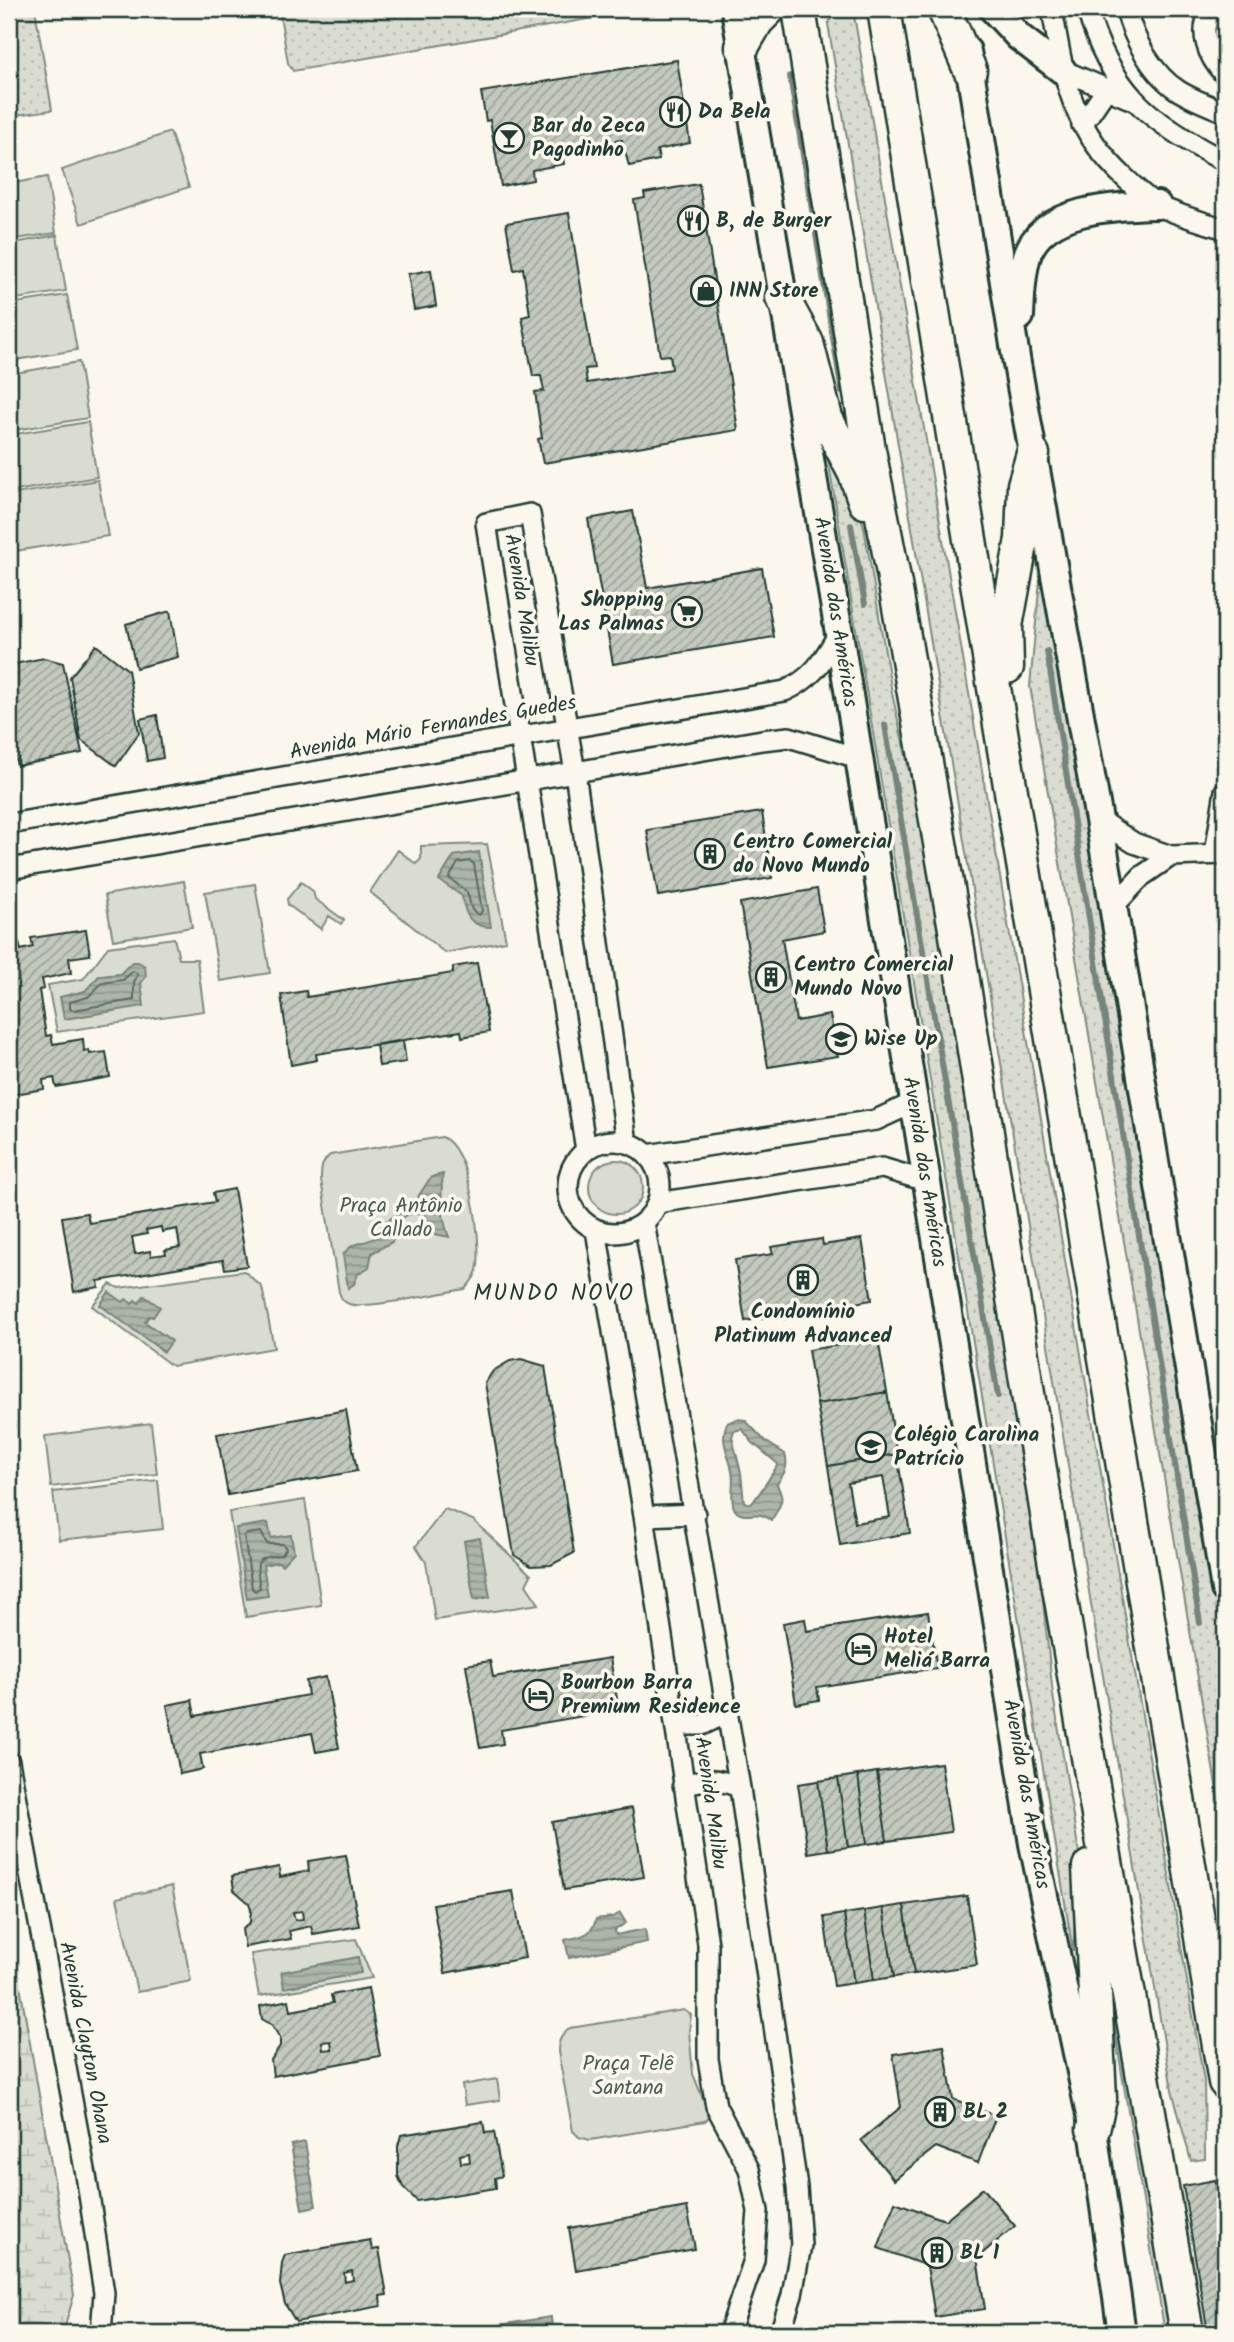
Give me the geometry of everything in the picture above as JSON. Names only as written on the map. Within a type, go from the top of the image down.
[{"type":"highway","points":[[741,47],[769,9]]},
{"type":"highway","points":[[799,9],[869,450],[957,943],[1054,1559],[1186,2333]]},
{"type":"highway","points":[[884,9],[1001,731],[1220,2031],[1225,2082]]},
{"type":"highway","points":[[944,9],[970,70]]},
{"type":"highway","points":[[782,297],[807,342],[826,418],[860,485],[880,551],[893,573]]},
{"type":"highway","points":[[1001,731],[1009,692],[1006,626],[1023,539],[1024,485],[1034,454]]},
{"type":"highway","points":[[1093,2129],[1100,2099],[1089,1852],[1091,1822],[1096,1803]]},
{"type":"main road","name":"Avenida das Américas","points":[[735,9],[839,634],[1033,1844],[1093,2129],[1122,2333]]},
{"type":"main road","points":[[960,9],[1017,364],[1099,820],[1225,1589]]},
{"type":"main road","points":[[993,9],[1018,37],[1062,70]]},
{"type":"main road","points":[[1017,364],[1022,285],[1028,254],[1041,232],[1059,221],[1083,213],[1115,206],[1157,205]]},
{"type":"street","points":[[1052,9],[1062,70],[1082,125],[1110,164],[1157,205],[1225,229]]},
{"type":"street","points":[[1087,9],[1101,51],[1135,101]]},
{"type":"street","points":[[1126,9],[1137,41],[1157,72],[1177,90],[1225,112]]},
{"type":"street","points":[[1212,9],[1204,30],[1206,48],[1214,64],[1225,75]]},
{"type":"street","points":[[1062,70],[1135,101],[1179,135],[1225,161]]},
{"type":"street","points":[[1082,125],[1107,90]]},
{"type":"street","name":"Avenida Malibu","points":[[586,1150],[486,523],[530,514],[575,772],[627,1143]]},
{"type":"street","name":"Avenida Mário Fernandes Guedes","points":[[9,824],[785,691],[802,683],[818,669],[839,634]]},
{"type":"street","points":[[9,869],[762,740],[789,737],[859,758]]},
{"type":"street","points":[[1099,820],[1134,843],[1171,856],[1220,854],[1225,791]]},
{"type":"street","points":[[1112,908],[1142,876],[1171,856]]},
{"type":"street","points":[[647,1155],[876,1120],[913,1103]]},
{"type":"street","points":[[606,1141],[627,1143],[647,1155],[655,1166],[659,1179],[657,1203],[644,1222],[626,1232],[596,1230],[576,1214],[568,1196],[567,1186],[572,1167],[586,1150],[606,1141]]},
{"type":"street","points":[[657,1203],[882,1168],[926,1181]]},
{"type":"street","name":"Avenida Malibu","points":[[644,1222],[740,1788],[798,2199],[802,2245],[792,2295],[780,2333]]},
{"type":"street","name":"Avenida Malibu","points":[[596,1230],[644,1516],[708,1944],[708,2059],[716,2106],[749,2169],[758,2211],[754,2260],[729,2333]]},
{"type":"street","points":[[644,1516],[695,1514]]},
{"type":"street","points":[[676,1724],[702,1725],[727,1713]]},
{"type":"street","name":"Avenida Clayton Ohana","points":[[9,1762],[86,2175],[104,2293],[101,2333]]},
{"type":"street","points":[[683,1784],[710,1778],[720,1779],[740,1788]]},
{"type":"green space","points":[[9,9],[35,9],[52,110],[9,116]]},
{"type":"green space","points":[[279,9],[645,9],[293,71],[288,63]]},
{"type":"green space","points":[[835,9],[853,9],[1204,2081],[1205,2159],[1191,2161],[1172,2090],[828,24]]},
{"type":"green space","points":[[170,132],[189,187],[81,224],[62,170]]},
{"type":"green space","points":[[47,177],[56,233],[9,240],[9,184]]},
{"type":"green space","points":[[57,235],[66,291],[9,300],[9,244]]},
{"type":"green space","points":[[67,295],[77,350],[9,361],[9,304]]},
{"type":"green space","points":[[79,362],[88,418],[9,431],[9,374]]},
{"type":"green space","points":[[88,422],[97,477],[9,492],[9,435]]},
{"type":"green space","points":[[826,446],[857,504],[864,527],[892,693],[926,848],[963,1059],[1036,1536],[1053,1695],[1080,1859],[1073,1951]]},
{"type":"green space","points":[[98,480],[108,536],[9,552],[9,495]]},
{"type":"green space","points":[[1043,547],[1225,1647],[1225,1838],[1030,686]]},
{"type":"green space","points":[[487,844],[506,941],[445,953],[370,892],[398,850],[416,864],[421,859],[421,846]]},
{"type":"green space","points":[[184,881],[192,927],[113,940],[105,895]]},
{"type":"green space","points":[[301,882],[313,891],[315,899],[344,920],[341,924],[329,916],[321,929],[288,905],[287,899]]},
{"type":"green space","points":[[255,884],[270,973],[220,981],[205,892]]},
{"type":"green space","points":[[174,938],[179,959],[197,959],[204,1011],[57,1032],[48,985],[83,979],[108,947]]},
{"type":"green space","name":"Praça Antônio Callado","points":[[442,1137],[452,1145],[460,1158],[472,1195],[478,1235],[477,1269],[474,1278],[465,1289],[387,1303],[347,1303],[342,1300],[339,1292],[321,1180],[323,1164],[330,1155]]},
{"type":"green space","points":[[616,1160],[635,1168],[643,1187],[635,1206],[616,1214],[597,1206],[589,1187],[597,1168]]},
{"type":"green space","points":[[244,1271],[262,1287],[274,1348],[172,1366],[92,1306],[110,1284],[119,1288]]},
{"type":"green space","points":[[151,1423],[157,1474],[51,1487],[45,1436]]},
{"type":"green space","points":[[158,1480],[163,1529],[59,1540],[53,1492]]},
{"type":"green space","points":[[305,1500],[321,1605],[246,1617],[229,1512]]},
{"type":"green space","points":[[445,1509],[473,1520],[531,1575],[526,1585],[539,1604],[435,1620],[426,1562],[416,1546]]},
{"type":"green space","points":[[172,1886],[191,1981],[137,1992],[117,1898]]},
{"type":"green space","points":[[9,1923],[74,2295],[63,2333],[9,2333]]},
{"type":"green space","points":[[356,1939],[372,1978],[259,1996],[251,1954]]},
{"type":"green space","points":[[1124,1963],[1185,2333],[1165,2333],[1113,2020]]},
{"type":"green space","name":"Praça Telê Santana","points":[[684,2010],[691,2015],[689,2031],[693,2074],[710,2116],[705,2121],[590,2140],[579,2137],[573,2131],[558,2052],[559,2041],[564,2033],[570,2028]]},
{"type":"green space","points":[[497,2079],[500,2100],[465,2105],[462,2085]]},
{"type":"water","points":[[479,852],[491,927],[473,922],[467,914],[462,896],[439,880],[454,856]]},
{"type":"water","points":[[132,962],[145,966],[146,977],[141,983],[144,1006],[64,1019],[60,997],[85,991],[99,976],[120,974]]},
{"type":"water","points":[[443,1174],[442,1206],[449,1237],[435,1234],[423,1213],[404,1217],[392,1242],[372,1253],[369,1267],[358,1274],[354,1284],[348,1288],[343,1255],[347,1250],[378,1236],[383,1223],[412,1206],[429,1180]]},
{"type":"water","points":[[109,1292],[123,1302],[126,1299],[132,1304],[135,1300],[139,1303],[144,1296],[160,1307],[153,1317],[149,1316],[145,1322],[172,1341],[164,1352],[100,1305]]},
{"type":"water","points":[[737,1419],[745,1420],[765,1441],[785,1454],[785,1470],[777,1484],[781,1500],[771,1520],[761,1515],[744,1515],[735,1510],[732,1501],[733,1475],[724,1441],[727,1423]],"holes":[[[742,1429],[753,1443],[778,1464],[751,1504],[744,1502],[741,1473],[732,1437],[734,1431]]]},
{"type":"water","points":[[268,1523],[271,1538],[291,1535],[294,1552],[282,1565],[278,1562],[263,1565],[268,1596],[247,1599],[236,1528]]},
{"type":"water","points":[[480,1538],[490,1597],[474,1600],[464,1541]]},
{"type":"water","points":[[620,1913],[626,1923],[615,1930],[616,1935],[645,1929],[647,1942],[569,1958],[565,1940],[589,1932],[596,1919],[613,1917]]},
{"type":"water","points":[[358,1957],[361,1973],[284,1988],[281,1972]]},
{"type":"water","points":[[305,2142],[316,2206],[302,2209],[291,2145]]},
{"type":"water","points":[[551,2317],[552,2327],[492,2333],[491,2326]]},
{"type":"building","points":[[677,60],[690,143],[657,150],[659,160],[629,166],[622,140],[562,151],[564,164],[532,170],[533,180],[501,186],[490,120],[486,121],[481,92]]},
{"type":"building","points":[[699,184],[738,430],[543,463],[538,439],[542,438],[535,392],[544,391],[541,376],[533,376],[522,317],[530,315],[523,268],[514,270],[506,223],[569,213],[594,368],[585,369],[587,383],[672,369],[670,355],[660,356],[634,200],[645,198],[644,193]]},
{"type":"building","points":[[431,270],[436,306],[414,310],[408,274]]},
{"type":"building","name":"Shopping Las Palmas","points":[[633,511],[647,588],[762,568],[774,637],[613,664],[588,519]]},
{"type":"building","points":[[170,611],[178,657],[136,668],[126,624]]},
{"type":"building","points":[[96,645],[128,670],[139,733],[116,766],[81,740],[70,677]]},
{"type":"building","points":[[44,658],[63,663],[82,753],[17,766],[9,727],[9,665]]},
{"type":"building","points":[[157,715],[163,758],[147,761],[140,719]]},
{"type":"building","name":"Centro Comercial do Novo Mundo","points":[[762,812],[772,878],[658,896],[647,830]]},
{"type":"building","name":"Centro Comercial Mundo Novo","points":[[817,889],[824,931],[782,939],[796,1021],[830,1015],[838,1056],[768,1067],[740,903]]},
{"type":"building","points":[[86,930],[90,955],[69,958],[71,973],[42,979],[44,989],[39,990],[46,1036],[51,1035],[53,1044],[83,1039],[84,1051],[89,1050],[90,1054],[106,1052],[110,1077],[56,1087],[54,1078],[43,1080],[44,1089],[9,1095],[9,941],[18,940],[21,950],[33,947],[31,938]]},
{"type":"building","points":[[477,963],[489,1032],[462,1037],[461,1031],[316,1054],[317,1060],[291,1065],[281,995],[306,991],[307,997],[453,973],[453,967]]},
{"type":"building","points":[[403,1041],[406,1062],[379,1066],[376,1045]]},
{"type":"building","points":[[234,1189],[247,1266],[225,1269],[223,1260],[98,1281],[99,1287],[74,1292],[62,1217],[87,1213],[89,1223],[215,1202],[213,1193]],"holes":[[[161,1227],[162,1232],[177,1229],[180,1247],[165,1250],[166,1254],[151,1256],[150,1251],[135,1254],[132,1237]]]},
{"type":"building","name":"Condomínio Platinum Advanced","points":[[822,1239],[823,1245],[862,1239],[872,1300],[831,1307],[831,1311],[783,1319],[782,1315],[745,1321],[735,1260],[773,1254],[771,1247]]},
{"type":"building","points":[[878,1339],[887,1392],[817,1404],[808,1350]]},
{"type":"building","points":[[521,1359],[545,1366],[574,1553],[551,1565],[531,1566],[514,1555],[485,1383],[493,1371],[510,1361]]},
{"type":"building","points":[[887,1392],[897,1454],[828,1466],[817,1404]]},
{"type":"building","points":[[346,1410],[357,1471],[228,1495],[217,1434]]},
{"type":"building","points":[[897,1454],[910,1533],[840,1545],[828,1466]],"holes":[[[883,1477],[890,1517],[855,1523],[848,1483]]]},
{"type":"building","name":"Hotel Meliá Barra","points":[[928,1612],[937,1668],[817,1687],[819,1700],[796,1704],[783,1623],[805,1619],[807,1631]]},
{"type":"building","points":[[610,1658],[619,1710],[501,1730],[503,1744],[480,1748],[466,1665],[490,1661],[493,1677]]},
{"type":"building","points":[[326,1677],[339,1748],[316,1752],[312,1733],[200,1754],[203,1769],[180,1774],[167,1705],[192,1700],[195,1716],[308,1695],[306,1681]]},
{"type":"building","points":[[941,1763],[951,1832],[887,1841],[877,1772]]},
{"type":"building","points":[[877,1772],[887,1841],[867,1844],[858,1775]]},
{"type":"building","points":[[858,1775],[867,1844],[848,1847],[838,1778]]},
{"type":"building","points":[[838,1778],[848,1847],[828,1850],[818,1781]]},
{"type":"building","points":[[818,1781],[828,1850],[808,1853],[798,1784]]},
{"type":"building","points":[[632,1808],[644,1877],[564,1890],[552,1822]]},
{"type":"building","points":[[346,1855],[359,1926],[313,1934],[311,1926],[289,1931],[291,1939],[245,1947],[242,1930],[250,1922],[251,1909],[249,1903],[234,1890],[232,1876],[279,1867],[280,1877],[309,1871],[308,1861]],"holes":[[[302,1911],[303,1919],[295,1920],[293,1912]]]},
{"type":"building","points":[[513,1891],[525,1958],[445,1973],[433,1904]]},
{"type":"building","points":[[967,1896],[977,1965],[914,1974],[904,1905]]},
{"type":"building","points":[[904,1905],[914,1974],[894,1977],[883,1908]]},
{"type":"building","points":[[883,1908],[894,1977],[874,1980],[864,1911]]},
{"type":"building","points":[[864,1911],[874,1980],[854,1983],[844,1914]]},
{"type":"building","points":[[844,1914],[854,1983],[834,1986],[824,1917]]},
{"type":"building","points":[[368,1988],[380,2056],[273,2076],[271,2060],[280,2046],[280,2038],[272,2025],[262,2019],[260,2006],[289,2000],[291,2011],[333,2003],[331,1995]],"holes":[[[331,2041],[332,2049],[323,2050],[322,2042]]]},
{"type":"building","name":"BL 2","points":[[944,2046],[953,2099],[996,2116],[978,2163],[936,2147],[894,2180],[861,2140],[901,2107],[893,2054]]},
{"type":"building","points":[[483,2122],[485,2133],[494,2132],[502,2176],[495,2178],[496,2188],[417,2201],[403,2187],[398,2176],[398,2146],[401,2135]],"holes":[[[469,2153],[470,2162],[461,2163],[460,2155]]]},
{"type":"building","points":[[1215,2180],[1225,2242],[1225,2333],[1208,2333],[1183,2186]]},
{"type":"building","name":"BL 1","points":[[983,2188],[1015,2226],[977,2258],[985,2309],[935,2317],[927,2266],[878,2248],[895,2202],[945,2220]]},
{"type":"building","points":[[687,2207],[695,2249],[576,2270],[569,2228]]},
{"type":"building","points":[[370,2240],[372,2250],[379,2249],[387,2295],[380,2296],[381,2306],[296,2322],[285,2304],[280,2284],[285,2255]],"holes":[[[352,2271],[353,2280],[345,2282],[344,2273]]]},
{"type":"building","points":[[644,2326],[645,2333],[596,2333]]},
{"type":"waterway","points":[[790,76],[842,392]]},
{"type":"waterway","points":[[851,525],[865,604]]},
{"type":"waterway","points":[[1047,651],[1200,1623]]},
{"type":"waterway","points":[[885,725],[998,1396]]},
{"type":"place","name":"Da Bela","points":[[675,112]]},
{"type":"place","name":"Bar do Zeca Pagodinho","points":[[509,138]]},
{"type":"place","name":"B, de Burger","points":[[693,221]]},
{"type":"place","name":"INN Store","points":[[706,291]]},
{"type":"place","name":"Shopping Las Palmas","points":[[687,612]]},
{"type":"place","name":"Centro Comercial do Novo Mundo","points":[[710,854]]},
{"type":"place","name":"Centro Comercial Mundo Novo","points":[[771,977]]},
{"type":"place","name":"Wise Up","points":[[841,1039]]},
{"type":"place","name":"Condomínio Platinum Advanced","points":[[803,1280]]},
{"type":"place","name":"Colégio Carolina Patrício","points":[[871,1447]]},
{"type":"place","name":"Hotel Meliá Barra","points":[[861,1649]]},
{"type":"place","name":"Bourbon Barra Premium Residence","points":[[538,1695]]},
{"type":"place","name":"BL 2","points":[[940,2112]]},
{"type":"place","name":"BL 1","points":[[937,2253]]},
{"type":"district","name":"MUNDO NOVO","points":[[554,1294]]}]
